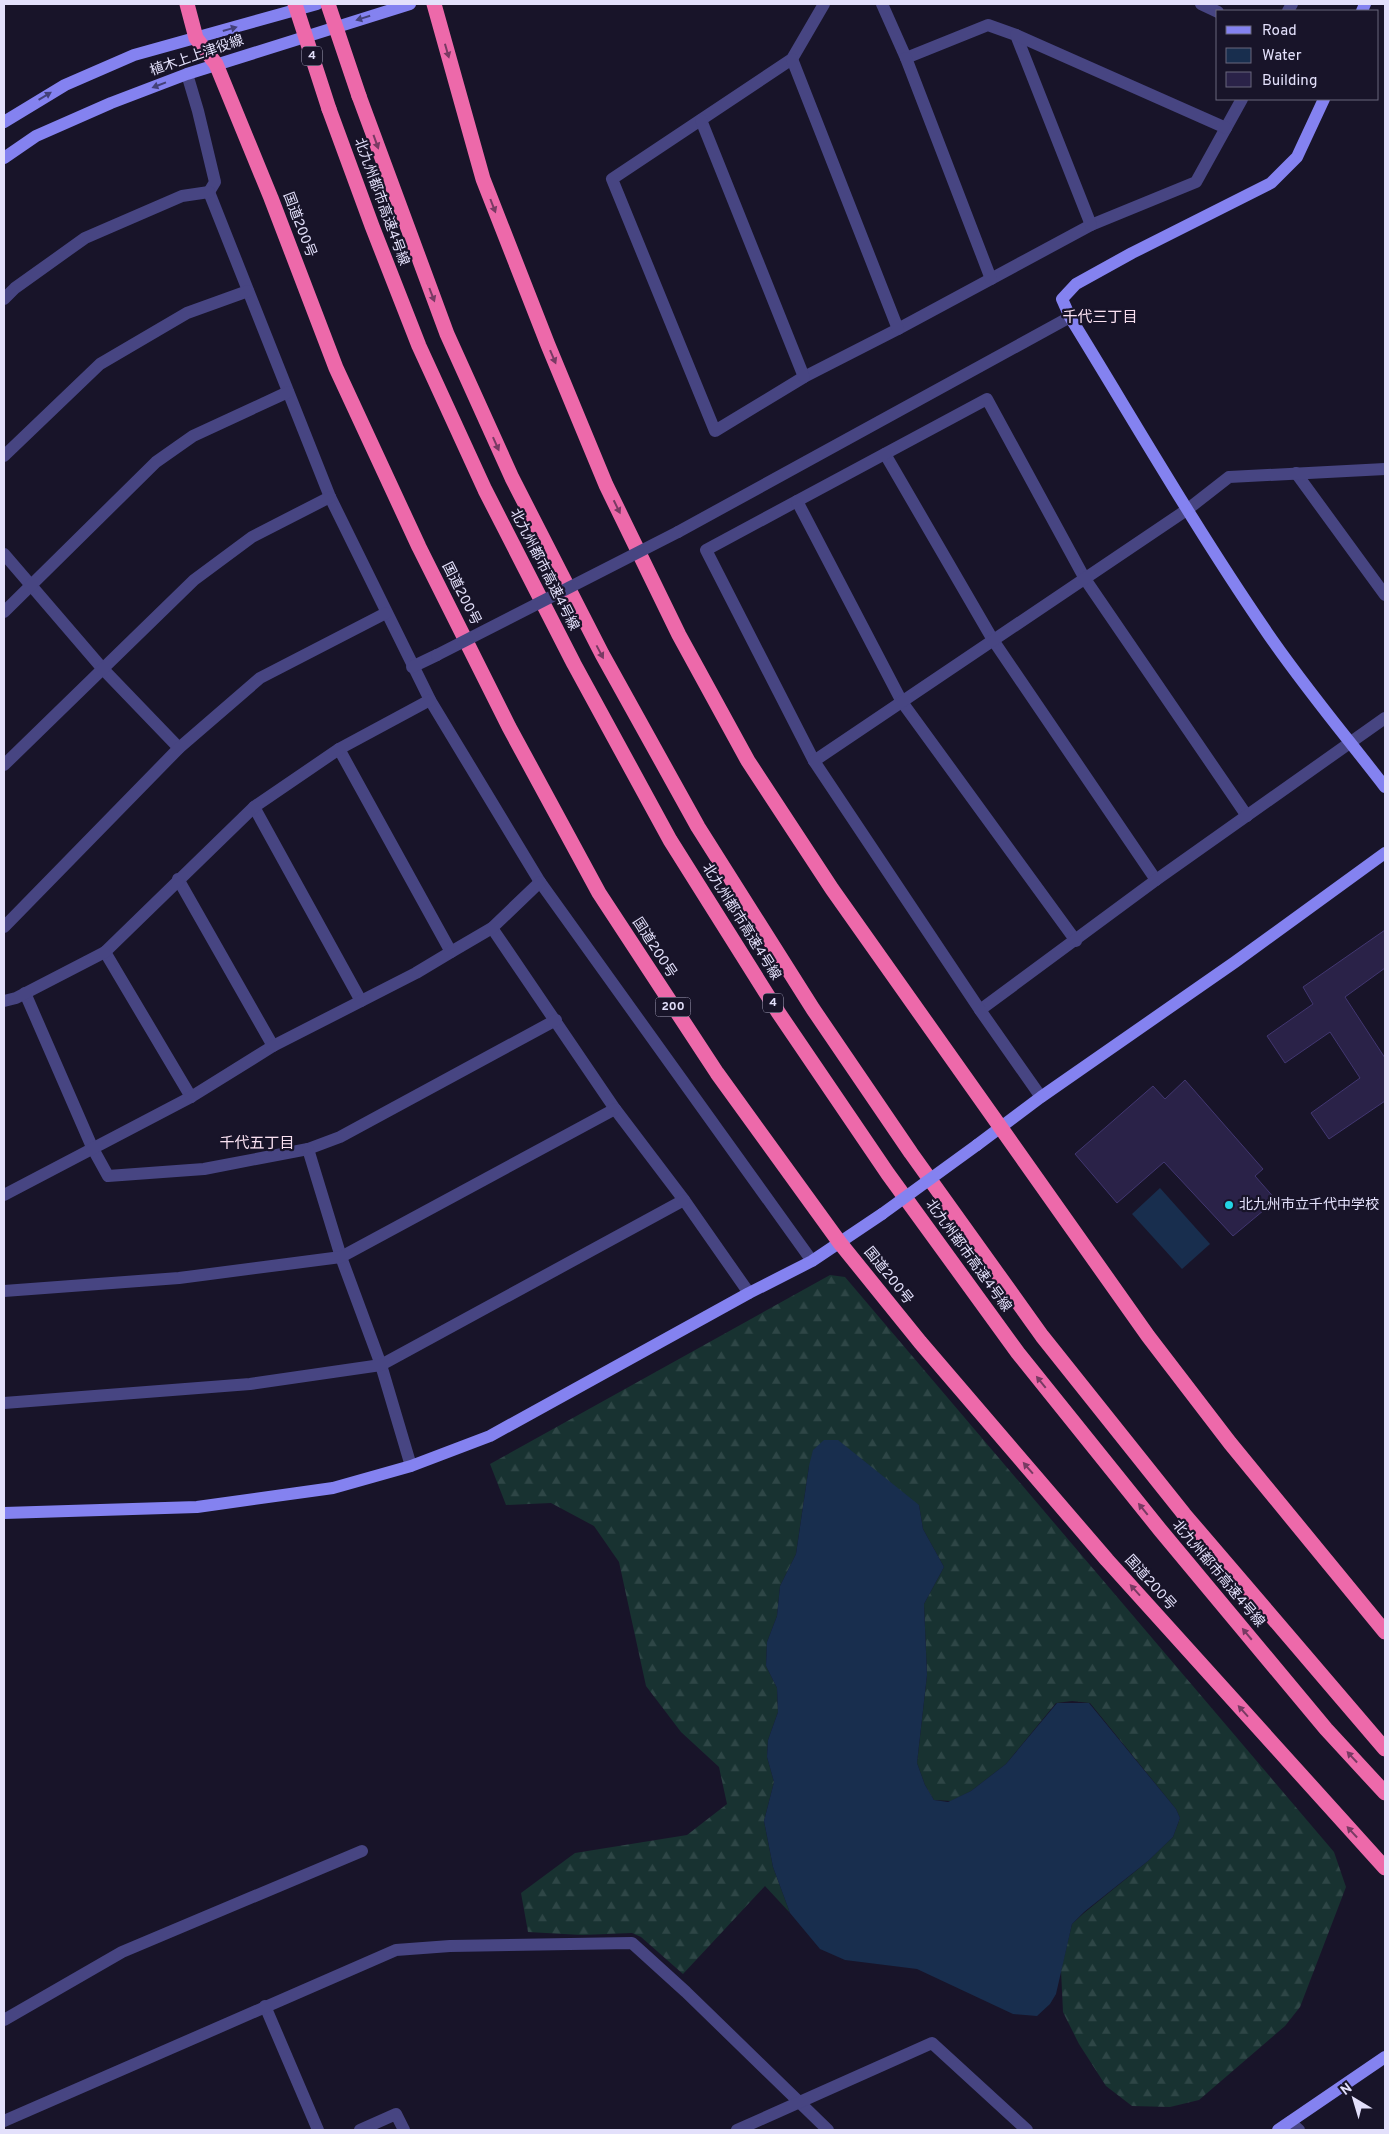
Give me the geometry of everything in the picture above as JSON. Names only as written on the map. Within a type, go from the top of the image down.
[{"type":"highway","name":"国道200号","points":[[187,4],[196,38],[216,64],[271,198],[336,368],[419,547],[509,727],[599,893],[716,1073],[840,1243],[920,1342],[1108,1560],[1385,1868]]},
{"type":"highway","name":"北九州都市高速4号線","points":[[295,4],[372,226],[419,346],[485,490],[574,664],[670,840],[778,1012],[888,1174],[1018,1352],[1160,1531],[1326,1729],[1385,1793]]},
{"type":"highway","name":"北九州都市高速4号線","points":[[328,4],[359,96],[447,334],[512,478],[602,654],[698,828],[813,1010],[910,1153],[1042,1336],[1184,1514],[1385,1749]]},
{"type":"highway","points":[[434,4],[483,179],[548,345],[606,485],[679,636],[748,761],[832,889],[1165,1359],[1230,1443],[1385,1632]]},
{"type":"street","name":"植木上上津役線","points":[[4,122],[65,85],[134,54],[317,4]]},
{"type":"street","name":"植木上上津役線","points":[[4,158],[36,136],[111,103],[187,74],[410,4]]},
{"type":"street","points":[[824,4],[792,59],[612,179],[715,431],[804,376],[898,329],[1091,226],[1196,182],[1241,100]]},
{"type":"street","points":[[882,4],[906,58],[991,279]]},
{"type":"street","points":[[1201,4],[1216,11]]},
{"type":"street","points":[[906,58],[988,24],[1226,128]]},
{"type":"street","points":[[1016,35],[1091,226]]},
{"type":"street","points":[[792,59],[898,329]]},
{"type":"street","points":[[187,74],[215,182],[209,192]]},
{"type":"street","points":[[1324,100],[1297,157],[1271,183],[1132,253],[1076,284],[1062,299],[1070,317],[1264,629],[1314,698],[1385,788]]},
{"type":"street","points":[[701,120],[804,376]]},
{"type":"street","points":[[209,192],[330,497],[412,667],[430,700],[540,882],[812,1261]]},
{"type":"street","points":[[4,300],[15,288],[84,238],[182,196],[209,192]]},
{"type":"street","points":[[4,456],[100,364],[187,313],[248,291]]},
{"type":"street","points":[[412,667],[678,532],[1070,317]]},
{"type":"street","points":[[4,612],[156,462],[193,436],[288,392]]},
{"type":"street","points":[[1041,1097],[980,1010],[814,761],[706,550],[988,399],[1085,579],[1247,816]]},
{"type":"street","points":[[885,454],[993,640],[1156,880]]},
{"type":"street","points":[[814,761],[1188,509],[1229,477],[1385,469]]},
{"type":"street","points":[[1296,473],[1385,595]]},
{"type":"street","points":[[4,765],[194,580],[252,537],[330,497]]},
{"type":"street","points":[[797,501],[902,702],[1076,941]]},
{"type":"street","points":[[4,554],[102,668],[179,748]]},
{"type":"street","points":[[4,927],[179,748],[260,678],[386,613]]},
{"type":"street","points":[[4,1001],[25,993],[105,952],[254,807],[339,749],[430,700]]},
{"type":"street","points":[[980,1010],[1076,941],[1156,880],[1385,718]]},
{"type":"street","points":[[339,749],[451,952]]},
{"type":"street","points":[[254,807],[361,1001]]},
{"type":"street","points":[[4,1513],[197,1507],[332,1488],[411,1466],[490,1436],[749,1292],[812,1261],[840,1243],[1041,1097],[1243,956],[1385,853]]},
{"type":"street","points":[[178,879],[273,1046]]},
{"type":"street","points":[[4,1195],[190,1097],[273,1046],[451,952],[492,928],[540,882]]},
{"type":"street","points":[[492,928],[615,1109],[684,1200],[749,1292]]},
{"type":"street","points":[[105,952],[190,1097]]},
{"type":"street","points":[[25,993],[92,1147],[108,1176],[204,1170],[308,1149],[340,1137],[556,1020]]},
{"type":"street","points":[[4,1291],[180,1278],[341,1257],[615,1109]]},
{"type":"street","points":[[308,1149],[341,1257],[381,1365],[411,1466]]},
{"type":"street","points":[[4,1404],[250,1384],[381,1365],[684,1200]]},
{"type":"street","points":[[4,2020],[122,1952],[362,1851]]},
{"type":"street","points":[[4,2120],[396,1950],[450,1946],[632,1943],[686,1992],[828,2130]]},
{"type":"street","points":[[265,2006],[318,2130]]},
{"type":"street","points":[[737,2130],[932,2043],[1028,2130]]},
{"type":"street","points":[[1278,2130],[1295,2126],[1385,2057]]},
{"type":"street","points":[[360,2130],[396,2114],[404,2130]]},
{"type":"green space","points":[[830,1275],[845,1277],[1334,1852],[1346,1887],[1300,2007],[1285,2026],[1199,2100],[1170,2107],[1132,2106],[1106,2086],[1079,2044],[1063,2012],[1061,1970],[1072,1924],[1148,1861],[1173,1837],[1180,1818],[1176,1809],[1090,1703],[1072,1701],[1056,1703],[1006,1764],[971,1791],[951,1801],[934,1800],[925,1785],[917,1763],[927,1675],[924,1604],[944,1567],[923,1529],[919,1505],[809,1466],[796,1554],[780,1586],[777,1616],[767,1642],[766,1666],[777,1688],[778,1712],[768,1740],[767,1757],[774,1782],[764,1821],[773,1867],[790,1913],[765,1886],[683,1974],[641,1937],[632,1933],[582,1935],[528,1932],[521,1893],[575,1853],[687,1835],[727,1804],[719,1767],[681,1732],[646,1686],[619,1562],[594,1526],[551,1503],[506,1505],[490,1464]]},
{"type":"water","points":[[1160,1188],[1210,1244],[1182,1269],[1132,1214]]},
{"type":"water","points":[[824,1440],[838,1440],[919,1505],[923,1529],[944,1567],[924,1604],[927,1675],[917,1763],[925,1785],[934,1800],[948,1802],[971,1791],[1006,1764],[1057,1703],[1089,1703],[1176,1809],[1180,1818],[1173,1837],[1148,1861],[1084,1912],[1072,1924],[1056,1994],[1050,2004],[1037,2016],[1013,2014],[917,1969],[845,1960],[820,1949],[790,1913],[773,1867],[764,1821],[774,1782],[767,1757],[768,1740],[778,1712],[777,1688],[766,1666],[767,1642],[777,1616],[780,1586],[796,1554],[813,1450]]},
{"type":"building","points":[[1385,930],[1385,968],[1345,997],[1385,1058],[1385,1101],[1329,1139],[1311,1113],[1360,1078],[1330,1032],[1285,1063],[1267,1036],[1313,1004],[1303,987]]},
{"type":"building","points":[[1185,1080],[1263,1169],[1255,1176],[1276,1200],[1233,1236],[1164,1162],[1117,1203],[1075,1154],[1153,1086],[1165,1099]]},
{"type":"place","name":"北九州市立千代中学校","points":[[1229,1205]]},
{"type":"district","name":"千代三丁目","points":[[1100,318]]},
{"type":"district","name":"千代五丁目","points":[[257,1144]]}]
